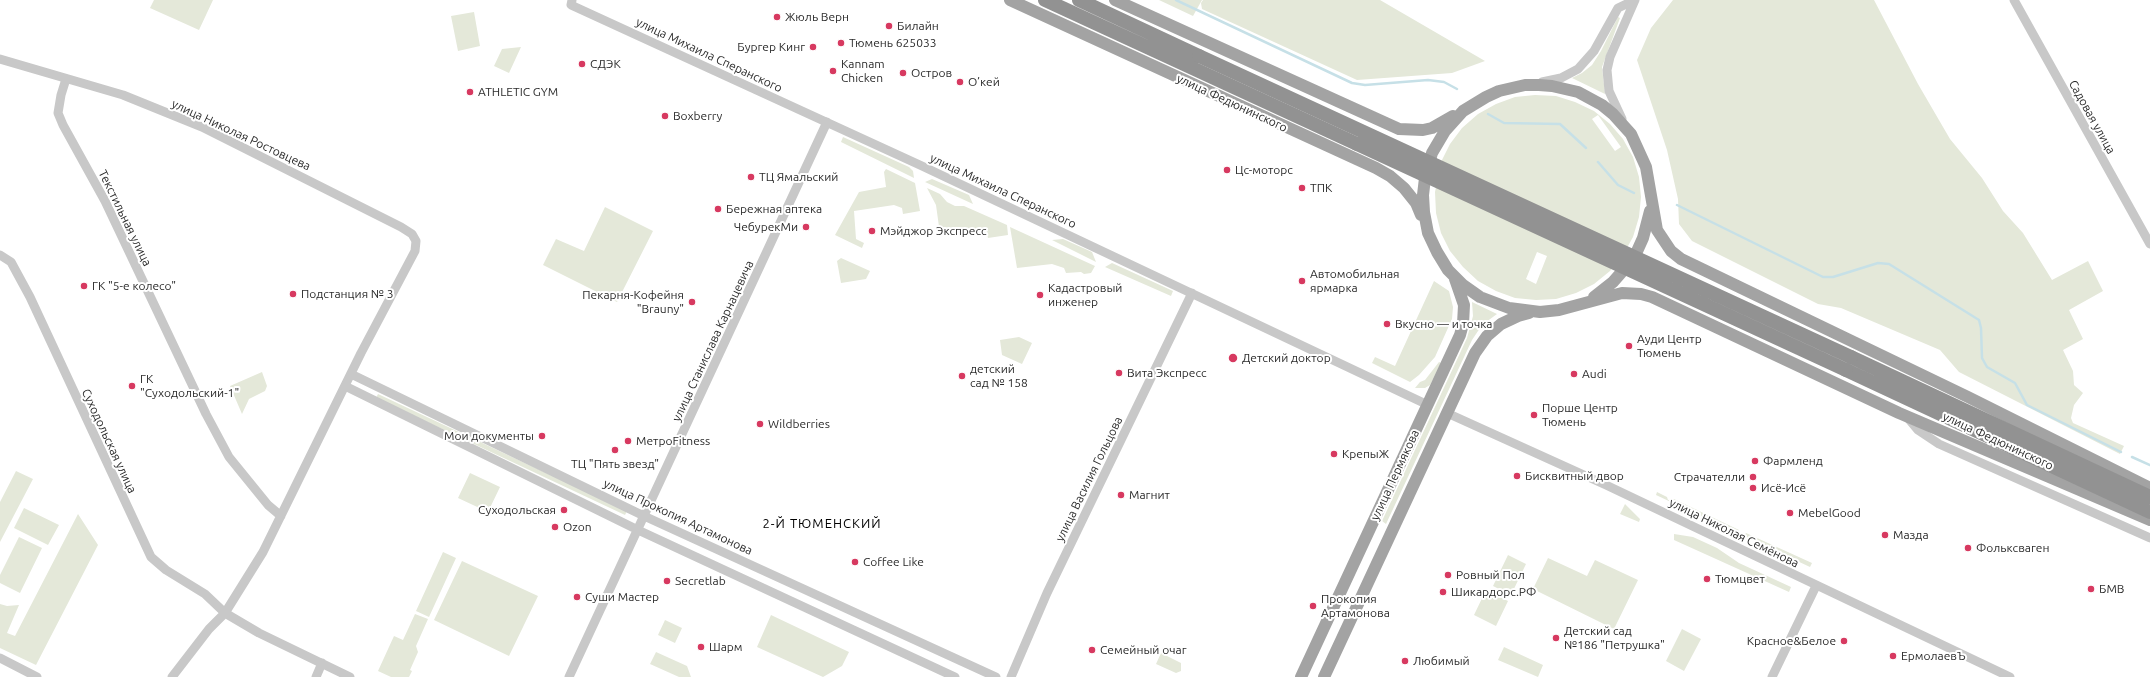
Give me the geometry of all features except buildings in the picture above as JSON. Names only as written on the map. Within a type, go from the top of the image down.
[{"type":"highway","name":"улица Федюнинского","points":[[1045,0],[1196,62]]},
{"type":"highway","points":[[1078,0],[1196,62],[1848,364]]},
{"type":"highway","name":"улица Федюнинского","points":[[1848,364],[2150,496]]},
{"type":"highway","name":"улица Федюнинского","points":[[1848,364],[2150,512]]},
{"type":"main road","name":"улица Федюнинского","points":[[1010,0],[1384,172],[1398,182],[1411,196],[1421,213],[1428,233]]},
{"type":"main road","points":[[1115,0],[1399,129],[1415,131],[1432,128],[1474,103],[1499,91],[1525,85],[1552,86],[1578,92],[1608,109],[1631,134],[1646,167],[1656,230],[1671,251],[1681,259],[1968,396],[2150,488]]},
{"type":"main road","points":[[1474,103],[1463,111],[1445,131],[1429,161],[1423,195],[1424,212],[1428,233],[1437,252],[1448,270],[1471,291],[1489,301],[1514,310],[1540,312],[1559,310],[1622,293],[1641,294],[1907,416],[2150,520]]},
{"type":"main road","points":[[1578,304],[1596,295],[1609,286],[1621,275],[1634,258],[1647,228],[1650,191]]},
{"type":"main road","name":"улица Пермякова","points":[[1301,677],[1456,345],[1463,324],[1464,305],[1462,297],[1448,270]]},
{"type":"main road","name":"улица Пермякова","points":[[1324,677],[1474,353],[1488,336],[1509,319],[1540,312]]},
{"type":"street","name":"улица Михаила Сперанского","points":[[572,0],[571,5],[826,122],[1428,405]]},
{"type":"street","points":[[1525,85],[1561,78],[1578,69],[1594,52],[1618,8],[1635,0]]},
{"type":"street","points":[[1631,134],[1612,100],[1607,78],[1610,57],[1635,0]]},
{"type":"street","name":"Садовая улица","points":[[2014,0],[2150,244]]},
{"type":"street","name":"улица Николая Ростовцева","points":[[0,59],[123,95],[202,127],[401,227],[412,234],[416,241],[415,251],[351,374]]},
{"type":"street","name":"Текстильная улица","points":[[66,79],[61,95],[58,113],[105,201],[206,414],[229,457],[268,505],[281,516]]},
{"type":"street","name":"улица Станислава Карнацевича","points":[[570,677],[826,122]]},
{"type":"street","name":"Суходольская улица","points":[[0,255],[11,262],[30,297],[151,557],[166,570],[205,594],[225,613],[255,631],[350,677]]},
{"type":"street","name":"улица Василия Гольцова","points":[[1011,677],[1047,593],[1192,293]]},
{"type":"street","points":[[172,677],[210,629],[225,613],[263,552],[351,374]]},
{"type":"street","name":"улица Прокопия Артамонова","points":[[351,374],[644,516],[996,677]]},
{"type":"street","points":[[345,386],[638,530],[954,677]]},
{"type":"street","name":"улица Николая Семёнова","points":[[1447,413],[1618,491],[2010,677]]},
{"type":"street","points":[[1907,416],[1918,430],[1939,444],[2150,538]]},
{"type":"street","points":[[1772,677],[1816,586]]},
{"type":"street","points":[[0,658],[37,677]]},
{"type":"street","points":[[316,677],[322,663]]},
{"type":"shaded area","points":[[154,0],[213,0],[199,30],[150,8]]},
{"type":"shaded area","points":[[1159,0],[1202,0],[1193,16]]},
{"type":"shaded area","points":[[1203,0],[1380,0],[1485,61],[1452,73],[1357,80],[1202,9],[1201,3]]},
{"type":"shaded area","points":[[1673,0],[1874,0],[1918,84],[1950,139],[1982,178],[2003,211],[2023,233],[2052,280],[2088,261],[2103,291],[2069,310],[2083,339],[2063,350],[2073,371],[2074,385],[2083,393],[2074,405],[2071,418],[2073,423],[2124,446],[2120,454],[1959,372],[1940,350],[1841,308],[1818,304],[1692,241],[1679,224],[1678,199],[1667,150],[1637,60],[1651,28]]},
{"type":"shaded area","points":[[474,12],[480,46],[458,51],[451,16]]},
{"type":"shaded area","points":[[1618,17],[1620,18],[1602,67],[1605,94],[1572,78],[1582,73],[1592,65],[1601,51]]},
{"type":"shaded area","points":[[521,47],[509,73],[494,66],[502,49]]},
{"type":"shaded area","points":[[1535,95],[1556,96],[1575,102],[1594,111],[1610,124],[1623,139],[1633,157],[1639,177],[1641,197],[1639,217],[1633,237],[1623,255],[1610,271],[1594,284],[1576,293],[1556,299],[1536,300],[1515,298],[1496,291],[1478,281],[1463,267],[1450,251],[1441,233],[1436,213],[1435,192],[1441,162],[1450,144],[1462,128],[1478,114],[1496,104],[1515,97]],"holes":[[[1598,115],[1621,147],[1615,151],[1592,119]],[[1537,252],[1547,256],[1536,284],[1526,279]]]},
{"type":"shaded area","points":[[843,137],[909,167],[913,171],[914,178],[841,142]]},
{"type":"shaded area","points":[[886,169],[915,183],[920,211],[903,214],[902,208],[894,205],[854,211],[856,239],[864,243],[862,248],[835,235],[859,192],[886,187],[884,172]]},
{"type":"shaded area","points":[[932,179],[969,195],[973,204],[925,182]]},
{"type":"shaded area","points":[[927,188],[940,194],[947,202],[955,206],[964,206],[1007,225],[1008,235],[988,238],[987,234],[975,229],[940,234],[936,205]]},
{"type":"shaded area","points":[[605,207],[653,231],[617,302],[543,265],[556,239],[584,251]]},
{"type":"shaded area","points":[[1010,227],[1095,266],[1091,273],[1084,274],[1081,272],[1066,273],[1064,268],[1052,264],[1017,268]]},
{"type":"shaded area","points":[[1063,239],[1092,252],[1096,262],[1052,240]]},
{"type":"shaded area","points":[[841,258],[870,271],[866,279],[841,283],[837,261]]},
{"type":"shaded area","points":[[1112,263],[1173,291],[1171,296],[1105,267]]},
{"type":"shaded area","points":[[1434,281],[1449,291],[1453,307],[1452,319],[1435,357],[1419,375],[1410,382],[1372,363],[1375,357],[1395,366]]},
{"type":"shaded area","points":[[1472,302],[1497,314],[1482,325],[1472,340],[1386,524],[1382,521],[1467,338],[1473,316]]},
{"type":"shaded area","points":[[1019,337],[1032,343],[1022,364],[1002,355],[1000,340]]},
{"type":"shaded area","points":[[1439,362],[1441,363],[1430,385],[1425,388],[1415,388],[1420,382],[1425,380]]},
{"type":"shaded area","points":[[262,372],[267,386],[265,391],[249,399],[242,414],[230,386]]},
{"type":"shaded area","points":[[378,394],[627,511],[625,515],[376,398]]},
{"type":"shaded area","points":[[16,471],[33,479],[0,542],[0,502]]},
{"type":"shaded area","points":[[470,473],[500,487],[488,512],[458,498]]},
{"type":"shaded area","points":[[1657,492],[1667,497],[1668,500],[1674,499],[1739,530],[1737,533],[1656,495]]},
{"type":"shaded area","points":[[1625,504],[1640,519],[1639,522],[1620,514]]},
{"type":"shaded area","points":[[24,508],[59,525],[48,545],[14,528]]},
{"type":"shaded area","points":[[78,514],[98,545],[36,665],[0,648],[0,604],[7,606],[19,605],[7,633],[15,636]]},
{"type":"shaded area","points":[[1746,533],[1812,563],[1810,567],[1744,536]]},
{"type":"shaded area","points":[[1674,534],[1693,537],[1717,548],[1739,563],[1791,587],[1789,592],[1674,540]]},
{"type":"shaded area","points":[[19,537],[42,548],[20,593],[0,583],[0,575]]},
{"type":"shaded area","points":[[443,552],[456,558],[429,617],[416,611]]},
{"type":"shaded area","points":[[1508,555],[1526,564],[1511,595],[1493,586]]},
{"type":"shaded area","points":[[1548,558],[1587,576],[1595,560],[1638,580],[1614,629],[1533,589]]},
{"type":"shaded area","points":[[462,561],[538,596],[509,656],[434,620]]},
{"type":"shaded area","points":[[1486,590],[1508,601],[1496,626],[1474,615]]},
{"type":"shaded area","points":[[415,614],[428,619],[416,646],[418,652],[410,670],[412,671],[409,677],[391,677],[378,671],[394,636],[403,640]]},
{"type":"shaded area","points":[[771,615],[849,652],[842,666],[823,677],[757,647]]},
{"type":"shaded area","points":[[665,620],[682,628],[675,643],[658,635]]},
{"type":"shaded area","points":[[1682,629],[1701,639],[1684,671],[1666,661]]},
{"type":"shaded area","points":[[1504,647],[1543,665],[1538,677],[1498,660]]},
{"type":"shaded area","points":[[656,652],[687,666],[691,677],[679,677],[650,664]]},
{"type":"shaded area","points":[[1161,653],[1181,663],[1181,671],[1176,673],[1156,664]]},
{"type":"waterway","points":[[1176,0],[1352,83],[1365,85],[1428,80],[1444,82],[1457,89]]},
{"type":"waterway","points":[[1488,114],[1504,123],[1560,124],[1586,148]]},
{"type":"waterway","points":[[1598,162],[1618,185],[1634,193]]},
{"type":"waterway","points":[[1677,205],[1823,277],[1833,277],[1878,263],[1889,264],[1979,320],[1981,328],[1982,358],[1987,367],[2015,383],[2027,405],[2121,452]]},
{"type":"waterway","points":[[2132,457],[2150,465]]},
{"type":"place","name":"Жюль Верн","points":[[777,17]]},
{"type":"place","name":"Билайн","points":[[889,26]]},
{"type":"place","name":"Тюмень 625033","points":[[841,43]]},
{"type":"place","name":"Бургер Кинг","points":[[813,47]]},
{"type":"place","name":"СДЭК","points":[[582,64]]},
{"type":"place","name":"Kannam Chicken","points":[[833,71]]},
{"type":"place","name":"Остров","points":[[903,73]]},
{"type":"place","name":"О’кей","points":[[960,82]]},
{"type":"place","name":"ATHLETIC GYM","points":[[470,92]]},
{"type":"place","name":"Boxberry","points":[[665,116]]},
{"type":"place","name":"Цс-моторс","points":[[1227,170]]},
{"type":"place","name":"ТЦ Ямальский","points":[[751,177]]},
{"type":"place","name":"ТПК","points":[[1302,188]]},
{"type":"place","name":"Бережная аптека","points":[[718,209]]},
{"type":"place","name":"ЧебурекМи","points":[[806,227]]},
{"type":"place","name":"Мэйджор Экспресс","points":[[872,231]]},
{"type":"place","name":"Автомобильная ярмарка","points":[[1302,281]]},
{"type":"place","name":"ГК \"5-е колесо\"","points":[[84,286]]},
{"type":"place","name":"Подстанция № 3","points":[[293,294]]},
{"type":"place","name":"Кадастровый инженер","points":[[1040,295]]},
{"type":"place","name":"Пекарня-Кофейня \"Brauny\"","points":[[692,302]]},
{"type":"place","name":"Вкусно — и точка","points":[[1387,324]]},
{"type":"place","name":"Ауди Центр Тюмень","points":[[1629,346]]},
{"type":"place","name":"Детский доктор","points":[[1233,358]]},
{"type":"place","name":"Вита Экспресс","points":[[1119,373]]},
{"type":"place","name":"Audi","points":[[1574,374]]},
{"type":"place","name":"детский сад № 158","points":[[962,376]]},
{"type":"place","name":"ГК \"Суходольский-1\"","points":[[132,386]]},
{"type":"place","name":"Порше Центр Тюмень","points":[[1534,415]]},
{"type":"place","name":"Wildberries","points":[[760,424]]},
{"type":"place","name":"Мои документы","points":[[542,436]]},
{"type":"place","name":"МетроFitness","points":[[628,441]]},
{"type":"place","name":"ТЦ \"Пять звезд\"","points":[[615,450]]},
{"type":"place","name":"КрепыЖ","points":[[1334,454]]},
{"type":"place","name":"Фармленд","points":[[1755,461]]},
{"type":"place","name":"Бисквитный двор","points":[[1517,476]]},
{"type":"place","name":"Страчателли","points":[[1753,477]]},
{"type":"place","name":"Исё-Исё","points":[[1753,488]]},
{"type":"place","name":"Магнит","points":[[1121,495]]},
{"type":"place","name":"Суходольская","points":[[564,510]]},
{"type":"place","name":"MebelGood","points":[[1790,513]]},
{"type":"place","name":"Ozon","points":[[555,527]]},
{"type":"place","name":"Мазда","points":[[1885,535]]},
{"type":"place","name":"Фольксваген","points":[[1968,548]]},
{"type":"place","name":"Coffee Like","points":[[855,562]]},
{"type":"place","name":"Ровный Пол","points":[[1448,575]]},
{"type":"place","name":"Тюмцвет","points":[[1707,579]]},
{"type":"place","name":"Secretlab","points":[[667,581]]},
{"type":"place","name":"БМВ","points":[[2091,589]]},
{"type":"place","name":"Шикардорс.РФ","points":[[1443,592]]},
{"type":"place","name":"Суши Мастер","points":[[577,597]]},
{"type":"place","name":"Прокопия Артамонова","points":[[1313,606]]},
{"type":"place","name":"Детский сад №186 \"Петрушка\"","points":[[1556,638]]},
{"type":"place","name":"Красное&Белое","points":[[1844,641]]},
{"type":"place","name":"Шарм","points":[[701,647]]},
{"type":"place","name":"Семейный очаг","points":[[1092,650]]},
{"type":"place","name":"ЕрмолаевЪ","points":[[1893,656]]},
{"type":"place","name":"Любимый","points":[[1405,661]]},
{"type":"district","name":"2-Й ТЮМЕНСКИЙ","points":[[822,524]]}]
